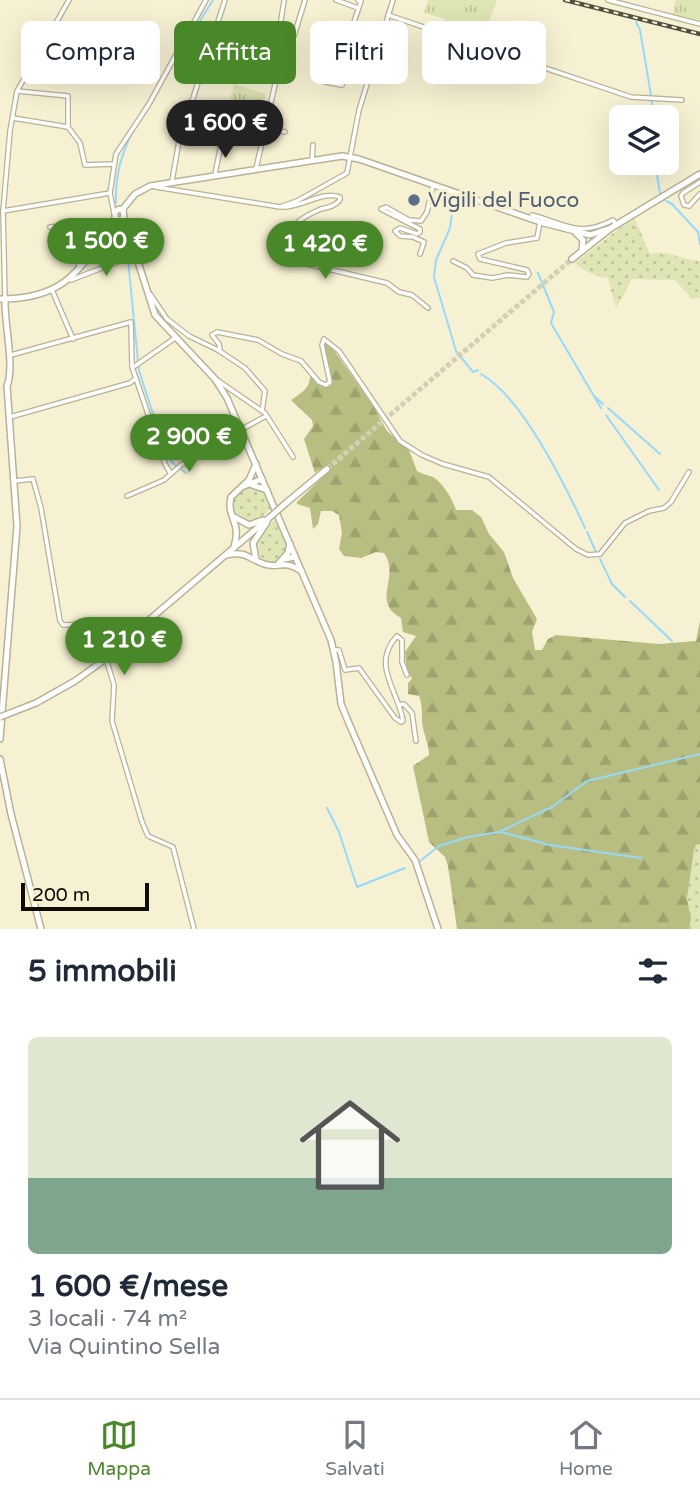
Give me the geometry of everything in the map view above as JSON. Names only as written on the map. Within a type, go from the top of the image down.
[{"type":"main road","points":[[0,739],[17,526],[7,386],[10,374],[3,299],[38,296],[71,280],[118,209],[122,210],[135,194],[150,186],[312,161],[351,157],[574,232],[590,235],[613,226]]},
{"type":"main road","points":[[572,258],[613,226],[700,173]]},
{"type":"main road","points":[[122,210],[155,315],[215,379],[256,464],[334,650],[341,704],[397,835],[415,860],[438,929]]},
{"type":"main road","points":[[115,216],[119,220],[124,218]]},
{"type":"main road","points":[[574,232],[583,240],[582,251]]},
{"type":"main road","points":[[251,482],[256,464]]},
{"type":"main road","points":[[0,717],[36,703],[100,663],[327,469]]},
{"type":"main road","points":[[234,548],[238,529],[229,504],[231,497],[241,487],[262,479]]},
{"type":"main road","points":[[251,482],[267,491]]},
{"type":"main road","points":[[232,514],[237,520],[249,525],[269,518]]},
{"type":"main road","points":[[256,559],[253,543],[269,518]]},
{"type":"main road","points":[[282,562],[290,544]]},
{"type":"main road","points":[[223,556],[241,553],[265,564],[295,557]]},
{"type":"main road","points":[[282,562],[301,571]]},
{"type":"main road","points":[[0,759],[10,814],[41,929]]},
{"type":"street","points":[[3,299],[3,211],[17,90],[69,0]]},
{"type":"street","points":[[115,216],[110,193],[114,164],[120,146],[149,104],[206,0]]},
{"type":"street","points":[[172,181],[179,141],[225,0]]},
{"type":"street","points":[[284,1],[280,26],[294,33],[306,0]]},
{"type":"street","points":[[336,0],[358,8]]},
{"type":"street","points":[[354,21],[361,1],[358,0]]},
{"type":"street","points":[[386,21],[393,0]]},
{"type":"street","points":[[608,0],[700,24]]},
{"type":"street","points":[[388,15],[631,97],[682,100]]},
{"type":"street","points":[[256,169],[275,84]]},
{"type":"street","points":[[280,207],[297,201],[347,173],[359,110],[367,84]]},
{"type":"street","points":[[17,90],[68,96],[68,127],[80,143],[85,165],[114,164]]},
{"type":"street","points":[[191,103],[264,128],[285,132]]},
{"type":"street","points":[[215,174],[227,115]]},
{"type":"street","points":[[13,118],[68,127]]},
{"type":"street","points":[[312,161],[313,145]]},
{"type":"street","points":[[700,181],[681,196],[684,205],[689,206],[700,194]]},
{"type":"street","points":[[420,254],[424,242],[413,237],[400,236],[395,231],[400,228],[418,234],[420,229],[382,209],[386,207],[409,220],[421,221],[427,212],[433,185]]},
{"type":"street","points":[[150,186],[280,207],[296,206],[330,195],[340,197],[336,205],[319,210],[291,227],[284,250],[285,256],[290,260],[387,283],[399,292],[412,295],[428,308]]},
{"type":"street","points":[[3,211],[110,193]]},
{"type":"street","points":[[530,219],[532,215],[584,231],[613,220],[613,226]]},
{"type":"street","points":[[453,261],[467,268],[473,275],[492,278],[508,275],[527,277],[527,270],[480,259],[478,254],[506,243],[537,238],[540,222]]},
{"type":"street","points":[[50,226],[75,225],[79,269]]},
{"type":"street","points":[[71,280],[135,255]]},
{"type":"street","points":[[52,290],[74,339]]},
{"type":"street","points":[[148,294],[161,313],[175,326],[245,368],[265,391],[262,411]]},
{"type":"street","points":[[8,355],[131,322],[132,366],[171,474]]},
{"type":"street","points":[[218,350],[219,344],[212,335],[217,332],[258,340],[302,362],[319,382],[326,385],[330,382],[322,345],[324,338],[328,340],[339,351],[400,440],[426,457],[489,477],[576,549],[594,556],[600,554],[615,533],[632,518],[664,508],[679,492],[689,472]]},
{"type":"street","points":[[135,366],[175,338]]},
{"type":"street","points":[[10,417],[130,383],[136,378]]},
{"type":"street","points":[[215,379],[262,411],[293,457]]},
{"type":"street","points":[[127,496],[164,480],[202,451],[266,416]]},
{"type":"street","points":[[15,481],[33,479],[41,508],[60,621],[63,625],[93,624],[100,633],[114,685],[112,722],[142,822],[148,836],[173,847],[194,929]]},
{"type":"street","points":[[334,650],[340,650],[345,670],[359,668],[395,718],[401,722],[404,719],[390,686],[386,663],[390,645],[397,636],[402,640],[402,662],[407,675]]},
{"type":"street","points":[[399,705],[404,704],[412,713],[416,741]]},
{"type":"green space","points":[[428,0],[497,0],[489,21],[444,21],[445,19],[424,13]]},
{"type":"green space","points":[[676,0],[700,0],[700,22],[672,15]]},
{"type":"green space","points":[[234,84],[266,94],[262,110],[230,99]]},
{"type":"green space","points":[[634,217],[650,254],[662,253],[700,261],[700,298],[692,299],[675,280],[632,279],[616,308],[608,278],[582,269],[575,263]]},
{"type":"green space","points":[[325,342],[328,342],[372,404],[387,431],[409,450],[417,471],[440,483],[456,510],[472,510],[481,517],[489,534],[504,552],[513,578],[537,619],[532,632],[535,650],[542,650],[548,639],[556,635],[659,644],[696,641],[700,621],[700,844],[696,845],[694,850],[687,898],[691,919],[689,929],[457,929],[448,866],[445,857],[429,842],[413,766],[429,755],[419,696],[408,694],[408,683],[412,679],[406,666],[405,652],[416,636],[403,632],[401,618],[388,604],[386,597],[389,571],[384,553],[376,552],[361,558],[344,556],[339,549],[342,533],[339,515],[332,511],[321,511],[318,524],[313,529],[310,508],[297,504],[329,471],[325,466],[315,473],[304,439],[313,426],[312,420],[291,400],[307,387],[310,374],[321,386],[332,385]]},
{"type":"green space","points":[[246,487],[256,488],[263,493],[271,508],[260,518],[249,522],[240,519],[232,508],[235,494]]},
{"type":"green space","points":[[276,519],[287,551],[278,561],[268,563],[256,553],[257,543],[264,530]]},
{"type":"green space","points":[[700,844],[700,929],[689,929],[691,919],[687,898],[694,850],[696,845]]},
{"type":"waterway","points":[[170,69],[213,0]]},
{"type":"waterway","points":[[636,22],[640,30],[651,95]]},
{"type":"waterway","points":[[116,203],[120,166],[133,131]]},
{"type":"waterway","points":[[657,175],[660,193]]},
{"type":"waterway","points":[[666,201],[698,232],[700,244]]},
{"type":"waterway","points":[[452,213],[450,228],[436,260],[434,277],[456,351],[473,372],[478,370]]},
{"type":"waterway","points":[[128,260],[139,371],[167,456],[175,465]]},
{"type":"waterway","points":[[538,273],[554,312],[551,323],[601,408]]},
{"type":"waterway","points":[[481,374],[496,385],[527,421],[554,466],[585,528]]},
{"type":"waterway","points":[[594,396],[603,404]]},
{"type":"waterway","points":[[608,408],[660,454]]},
{"type":"waterway","points":[[606,415],[659,490]]},
{"type":"waterway","points":[[181,469],[186,473]]},
{"type":"waterway","points":[[587,532],[596,552]]},
{"type":"waterway","points":[[600,559],[612,584],[625,597]]},
{"type":"waterway","points":[[630,601],[672,641]]},
{"type":"waterway","points":[[419,862],[439,846],[468,837],[499,832],[552,807],[587,781],[700,754]]},
{"type":"waterway","points":[[327,808],[339,832],[357,887],[405,868]]},
{"type":"waterway","points":[[501,832],[550,845],[641,858]]},
{"type":"tunnel","points":[[327,469],[572,259]]},
{"type":"railway","points":[[565,0],[700,34]]},
{"type":"place","name":"Vigili del Fuoco","points":[[414,200]]}]
